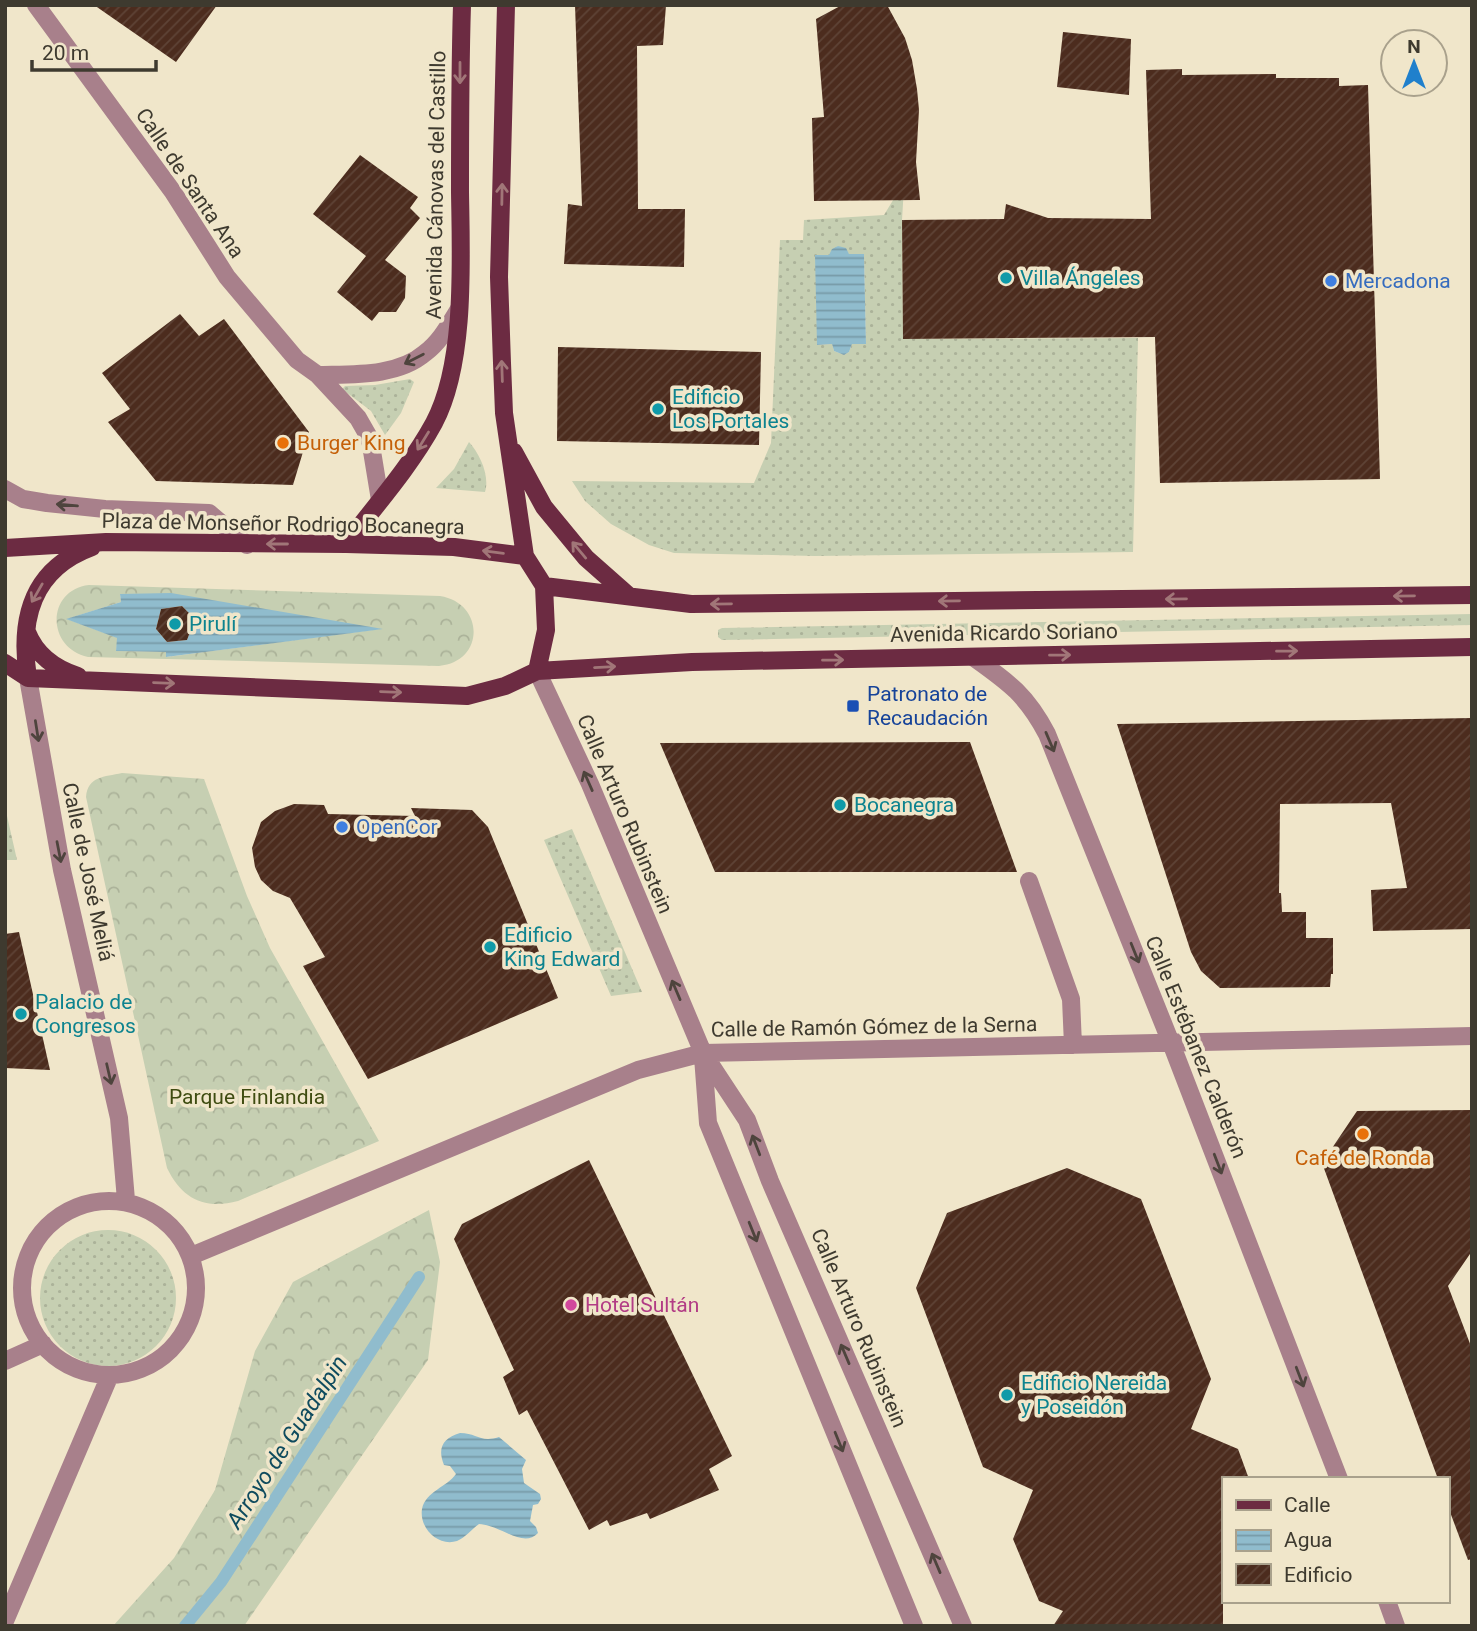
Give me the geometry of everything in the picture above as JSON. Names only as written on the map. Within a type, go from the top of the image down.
[{"type":"main road","name":"Avenida Cánovas del Castillo","points":[[346,544],[435,422],[451,379],[461,278],[462,5]]},
{"type":"main road","points":[[5,663],[28,678],[467,696],[505,686],[537,671],[546,631],[544,586],[525,556],[504,413],[499,277],[506,5]]},
{"type":"main road","points":[[507,439],[544,507],[586,558],[629,597]]},
{"type":"main road","points":[[28,678],[27,612],[45,580],[75,554],[106,542]]},
{"type":"main road","name":"Plaza de Monseñor Rodrigo Bocanegra","points":[[5,548],[106,542],[346,544],[454,547],[525,556]]},
{"type":"main road","name":"Avenida Ricardo Soriano","points":[[544,586],[691,604],[1472,595]]},
{"type":"main road","points":[[26,629],[35,648],[49,661],[68,673],[96,680]]},
{"type":"main road","name":"Avenida Ricardo Soriano","points":[[537,671],[692,662],[1472,647]]},
{"type":"street","name":"Calle de Santa Ana","points":[[36,5],[173,192],[227,277],[297,360],[318,376],[358,418],[370,439],[380,500]]},
{"type":"street","points":[[318,376],[367,373],[411,362],[426,353],[438,340],[459,309]]},
{"type":"street","points":[[5,489],[23,499],[47,503],[105,509],[209,513],[247,545]]},
{"type":"street","name":"Calle Estébanez Calderón","points":[[973,657],[1014,687],[1037,714],[1047,734],[1171,1043],[1338,1477]]},
{"type":"street","name":"Calle Arturo Rubinstein","points":[[537,671],[590,784],[703,1053],[747,1120],[770,1181],[962,1626]]},
{"type":"street","name":"Calle de José Meliá","points":[[28,678],[62,870],[119,1118],[126,1200]]},
{"type":"street","points":[[1029,881],[1071,999],[1073,1045]]},
{"type":"street","name":"Calle de Ramón Gómez de la Serna","points":[[191,1256],[638,1070],[703,1053],[1472,1036]]},
{"type":"street","name":"Calle Arturo Rubinstein","points":[[703,1053],[708,1123],[914,1626]]},
{"type":"street","points":[[126,1200],[159,1217],[178,1234],[191,1256],[197,1283],[194,1311],[182,1336],[163,1357],[138,1370],[110,1375],[85,1372],[62,1361],[43,1344],[28,1320],[22,1292],[25,1264],[38,1238],[57,1218],[83,1205],[126,1200]]},
{"type":"street","points":[[5,1361],[43,1344]]},
{"type":"street","points":[[5,1621],[110,1375]]},
{"type":"street","points":[[1388,1603],[1396,1626]]},
{"type":"green space","points":[[901,187],[904,187],[903,339],[1138,338],[1133,552],[815,556],[674,553],[649,545],[611,524],[585,501],[572,481],[754,483],[771,443],[780,240],[803,240],[804,220],[884,215]],"holes":[[[838,246],[849,254],[864,254],[866,344],[852,344],[849,352],[844,355],[834,351],[832,344],[818,345],[816,255],[830,255]]]},
{"type":"green space","points":[[410,379],[414,382],[401,413],[385,435],[371,411],[342,389],[345,386],[375,385]]},
{"type":"green space","points":[[469,442],[483,466],[485,492],[436,488],[454,469]]},
{"type":"green space","points":[[89,585],[440,596],[455,601],[465,609],[472,620],[474,632],[465,654],[454,662],[439,666],[88,657],[74,652],[64,643],[59,632],[59,608],[65,597],[75,589]],"holes":[[[120,594],[380,629],[167,657],[166,652],[116,651],[118,638],[67,619],[121,602]]]},
{"type":"green space","points":[[1472,614],[1472,625],[722,640],[718,637],[718,630],[722,628]]},
{"type":"green space","name":"Parque Finlandia","points":[[122,773],[204,779],[247,896],[270,948],[379,1141],[238,1201],[215,1204],[196,1200],[173,1179],[167,1168],[86,797],[87,790],[94,781]]},
{"type":"green space","points":[[5,807],[17,860],[5,860]]},
{"type":"green space","points":[[572,829],[642,992],[611,996],[544,840]]},
{"type":"green space","points":[[429,1210],[440,1262],[428,1360],[244,1626],[113,1626],[174,1558],[215,1490],[255,1351],[293,1282]]},
{"type":"green space","points":[[108,1230],[134,1235],[156,1250],[171,1272],[176,1298],[171,1324],[156,1346],[134,1361],[108,1366],[82,1361],[60,1346],[45,1324],[40,1298],[45,1272],[60,1250],[82,1235]]},
{"type":"water","points":[[838,246],[846,248],[849,254],[864,254],[866,344],[852,344],[849,352],[844,355],[834,351],[832,344],[817,345],[815,255],[829,255],[832,249]]},
{"type":"water","points":[[171,593],[383,629],[166,657],[166,652],[116,651],[117,638],[66,619],[121,602],[120,594]],"holes":[[[182,606],[195,619],[187,640],[167,642],[156,629],[161,609]]]},
{"type":"water","points":[[460,1433],[487,1439],[499,1437],[526,1460],[522,1469],[524,1483],[540,1494],[541,1499],[538,1504],[533,1505],[530,1521],[538,1533],[532,1537],[519,1537],[479,1524],[460,1540],[450,1542],[437,1539],[427,1529],[422,1516],[424,1503],[456,1474],[450,1466],[444,1465],[441,1454],[443,1444]]},
{"type":"building","points":[[94,5],[217,5],[176,62]]},
{"type":"building","points":[[575,5],[666,5],[663,45],[637,46],[638,209],[685,209],[684,267],[564,264],[568,204],[582,206]]},
{"type":"building","points":[[842,5],[887,5],[905,38],[912,60],[919,110],[916,162],[920,200],[814,201],[812,118],[824,117],[816,19]]},
{"type":"building","points":[[1063,32],[1131,39],[1129,95],[1057,87]]},
{"type":"building","points":[[1182,69],[1182,75],[1276,74],[1276,78],[1339,78],[1339,86],[1368,85],[1380,479],[1160,483],[1155,337],[903,339],[902,220],[1004,219],[1006,204],[1048,218],[1151,219],[1146,70]]},
{"type":"building","points":[[360,155],[418,197],[410,208],[420,218],[385,260],[406,276],[405,298],[396,312],[379,312],[372,321],[337,292],[366,256],[313,214]]},
{"type":"building","points":[[180,314],[199,336],[224,319],[309,432],[293,485],[156,481],[108,422],[130,409],[102,373]]},
{"type":"building","name":"Edificio Los Portales","points":[[558,347],[761,352],[759,445],[557,441]]},
{"type":"building","name":"Pirulí","points":[[182,606],[195,619],[187,640],[167,642],[156,629],[161,609]]},
{"type":"building","points":[[1472,718],[1472,929],[1373,931],[1371,890],[1407,888],[1391,803],[1280,804],[1279,893],[1282,912],[1306,912],[1306,938],[1333,938],[1333,974],[1330,987],[1220,988],[1201,971],[1191,952],[1117,724]]},
{"type":"building","name":"Bocanegra","points":[[970,742],[1017,872],[715,872],[660,743]]},
{"type":"building","name":"Edificio King Edward","points":[[294,804],[324,805],[328,814],[415,816],[411,808],[472,810],[488,827],[558,998],[368,1079],[303,966],[325,957],[290,898],[273,891],[261,880],[255,867],[252,848],[261,822],[275,811]]},
{"type":"building","name":"Palacio de Congresos","points":[[19,932],[50,1070],[5,1068],[5,934]]},
{"type":"building","points":[[1472,1110],[1472,1251],[1448,1286],[1472,1349],[1472,1559],[1468,1560],[1449,1509],[1449,1477],[1437,1477],[1322,1163],[1357,1111]]},
{"type":"building","name":"Hotel Sultán","points":[[589,1160],[732,1456],[709,1469],[719,1490],[650,1519],[647,1513],[610,1526],[607,1520],[589,1530],[527,1410],[519,1415],[503,1377],[514,1370],[454,1239],[462,1224]]},
{"type":"building","name":"Edificio Nereida y Poseidón","points":[[1067,1168],[1141,1199],[1211,1379],[1191,1429],[1238,1449],[1248,1477],[1222,1477],[1223,1626],[1053,1626],[1063,1611],[1039,1601],[1013,1539],[1033,1490],[983,1467],[916,1288],[947,1213]]},
{"type":"waterway","name":"Arroyo de Guadalpin","points":[[185,1626],[221,1582],[419,1277]]},
{"type":"place","name":"Villa Ángeles","points":[[1006,278]]},
{"type":"place","name":"Mercadona","points":[[1331,281]]},
{"type":"place","name":"Edificio Los Portales","points":[[658,409]]},
{"type":"place","name":"Burger King","points":[[283,443]]},
{"type":"place","name":"Pirulí","points":[[175,624]]},
{"type":"place","name":"Patronato de Recaudación","points":[[853,706]]},
{"type":"place","name":"Bocanegra","points":[[840,805]]},
{"type":"place","name":"OpenCor","points":[[342,827]]},
{"type":"place","name":"Edificio King Edward","points":[[490,947]]},
{"type":"place","name":"Palacio de Congresos","points":[[21,1014]]},
{"type":"place","name":"Café de Ronda","points":[[1363,1134]]},
{"type":"place","name":"Hotel Sultán","points":[[571,1305]]},
{"type":"place","name":"Edificio Nereida y Poseidón","points":[[1007,1395]]}]
